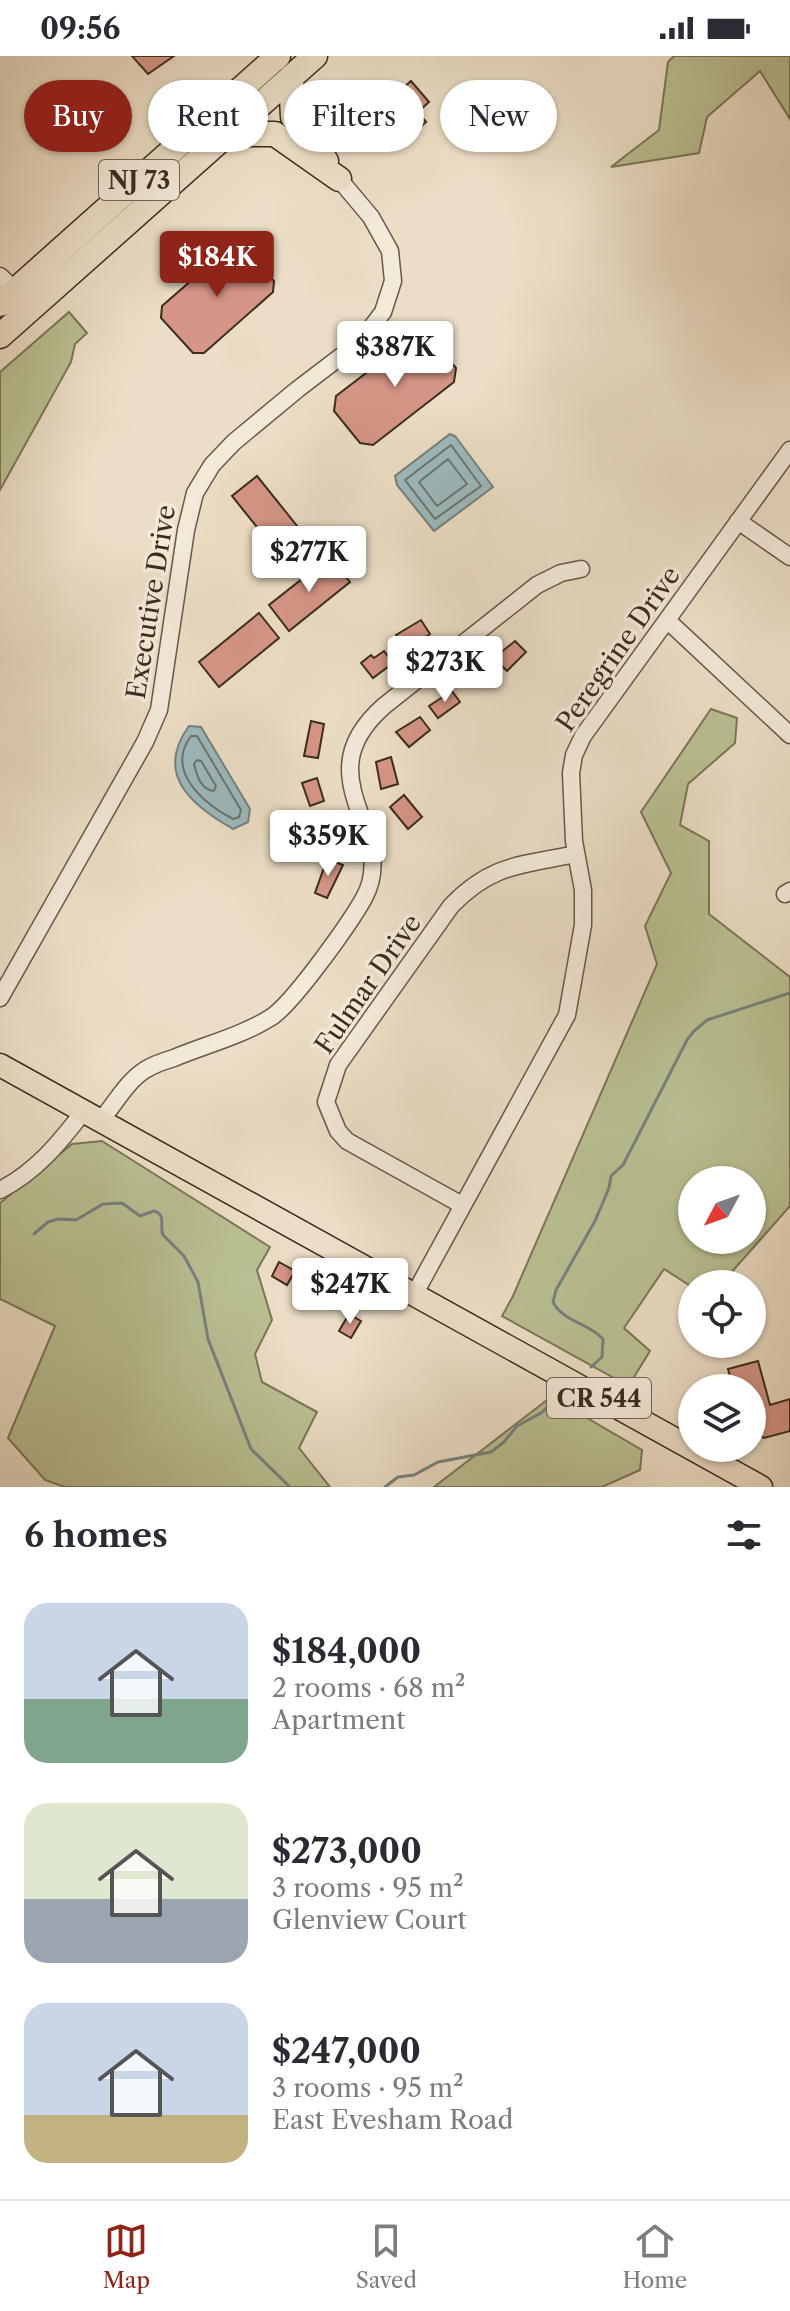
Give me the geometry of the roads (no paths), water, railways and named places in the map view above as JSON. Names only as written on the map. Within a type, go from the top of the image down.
[{"type":"highway","name":"NJ 73","points":[[5,290],[278,56]]},
{"type":"highway","name":"NJ 73","points":[[268,97],[315,56]]},
{"type":"highway","points":[[291,77],[293,117],[339,179]]},
{"type":"highway","points":[[268,134],[275,134],[339,179]]},
{"type":"highway","name":"NJ 73","points":[[1,336],[207,152]]},
{"type":"highway","points":[[1,336],[20,310],[5,290]]},
{"type":"main road","name":"CR 544","points":[[0,1065],[761,1487]]},
{"type":"street","name":"Executive Drive","points":[[0,998],[145,742],[159,710],[186,530],[195,493],[212,465],[234,442],[361,341],[383,312],[393,281],[390,251],[371,217],[339,179]]},
{"type":"street","name":"Peregrine Drive","points":[[414,1295],[567,1015],[583,925],[583,890],[576,854],[571,773],[574,755],[583,736],[790,450]]},
{"type":"street","points":[[738,521],[790,557]]},
{"type":"street","points":[[0,1190],[17,1181],[45,1158],[148,1068],[255,1025],[281,1009],[350,920],[370,885],[372,858],[351,789],[350,773],[354,742],[362,728],[390,701],[537,585],[561,573],[581,569]]},
{"type":"street","points":[[667,620],[790,735]]},
{"type":"street","name":"Fulmar Drive","points":[[462,1205],[347,1141],[330,1116],[327,1095],[338,1065],[451,906],[465,892],[481,878],[504,869],[576,854]]},
{"type":"water","points":[[450,434],[455,436],[493,487],[434,531],[397,485],[395,476]]},
{"type":"water","points":[[189,726],[201,727],[250,809],[248,822],[233,829],[203,810],[182,786],[176,773],[175,759],[179,743]]},
{"type":"waterway","points":[[591,1367],[602,1357],[603,1339],[563,1314],[553,1302],[556,1290],[595,1221],[611,1176],[623,1165],[693,1032],[707,1020],[790,993]]},
{"type":"waterway","points":[[34,1234],[48,1222],[76,1220],[103,1204],[122,1203],[140,1216],[154,1211],[158,1213],[162,1218],[163,1235],[184,1256],[198,1282],[208,1339],[251,1449],[290,1487]]},
{"type":"waterway","points":[[385,1487],[398,1477],[414,1475],[438,1462],[491,1452],[517,1426],[541,1413],[559,1396]]}]
